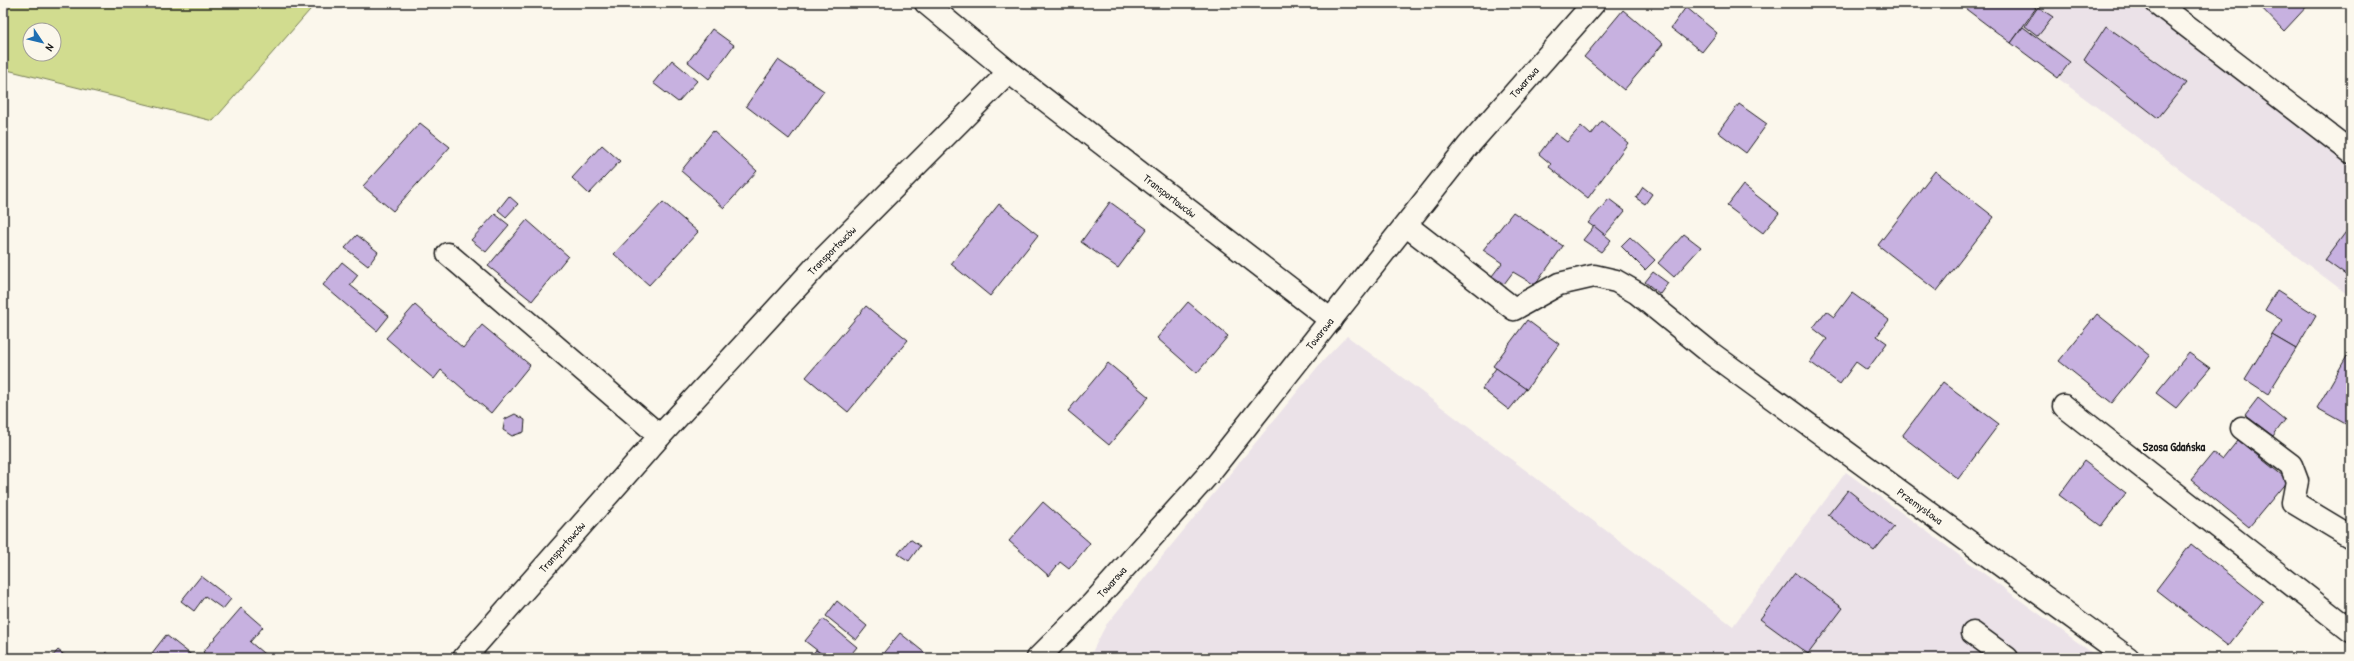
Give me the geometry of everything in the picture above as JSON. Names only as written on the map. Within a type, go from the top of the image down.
[{"type":"street","name":"Transportowców","points":[[926,3],[1009,72],[1331,320]]},
{"type":"street","name":"Towarowa","points":[[1038,658],[1091,605],[1207,476],[1407,226],[1468,146],[1594,3]]},
{"type":"street","points":[[2157,3],[2351,152]]},
{"type":"street","name":"Transportowców","points":[[464,658],[660,436],[819,263],[1009,72]]},
{"type":"street","name":"Przemysłowa","points":[[1407,226],[1514,309],[1559,284],[1594,276],[1616,281],[1637,293],[1712,354],[2128,658]]},
{"type":"street","points":[[448,254],[660,436]]},
{"type":"street","points":[[2064,406],[2351,631]]},
{"type":"street","points":[[2242,428],[2291,465],[2297,481],[2293,502],[2351,537]]},
{"type":"street","points":[[1973,633],[2007,658]]},
{"type":"shaded area","points":[[2039,3],[2174,3],[2351,136],[2351,297],[2059,79],[2070,62],[2023,27]]},
{"type":"shaded area","points":[[1347,336],[1733,626],[1846,472],[2099,658],[1089,658],[1106,625],[1320,364]]},
{"type":"green space","points":[[3,3],[316,3],[213,121],[3,69]]},
{"type":"building","points":[[1970,3],[2030,3],[2036,8],[2011,43],[1966,9]]},
{"type":"building","points":[[2257,3],[2310,3],[2284,31]]},
{"type":"building","points":[[1686,7],[1717,33],[1702,52],[1671,28]]},
{"type":"building","points":[[2038,7],[2053,17],[2038,36],[2025,26]]},
{"type":"building","points":[[1623,10],[1663,44],[1624,90],[1584,57]]},
{"type":"building","points":[[2106,26],[2186,83],[2158,118],[2084,60]]},
{"type":"building","points":[[2023,27],[2070,62],[2058,78],[2011,43]]},
{"type":"building","points":[[712,29],[734,45],[709,79],[688,62]]},
{"type":"building","points":[[672,60],[697,81],[678,102],[653,83]]},
{"type":"building","points":[[778,60],[824,91],[789,139],[746,106]]},
{"type":"building","points":[[1739,104],[1767,124],[1746,153],[1718,132]]},
{"type":"building","points":[[1602,121],[1628,143],[1588,198],[1549,167],[1551,164],[1539,154],[1555,133],[1567,142],[1581,126],[1591,135]]},
{"type":"building","points":[[420,123],[450,147],[393,211],[363,186]]},
{"type":"building","points":[[713,131],[757,171],[724,208],[681,171]]},
{"type":"building","points":[[602,145],[620,161],[589,194],[572,178]]},
{"type":"building","points":[[1935,171],[1994,217],[1937,291],[1878,245]]},
{"type":"building","points":[[1743,185],[1779,213],[1763,233],[1727,206]]},
{"type":"building","points":[[1643,187],[1652,194],[1645,204],[1636,198]]},
{"type":"building","points":[[509,196],[518,204],[506,217],[498,210]]},
{"type":"building","points":[[1609,199],[1625,211],[1605,235],[1588,223]]},
{"type":"building","points":[[663,202],[698,232],[649,285],[614,254]]},
{"type":"building","points":[[1110,202],[1147,229],[1118,268],[1081,242]]},
{"type":"building","points":[[999,204],[1038,235],[990,296],[951,264]]},
{"type":"building","points":[[1513,212],[1563,246],[1535,285],[1513,272],[1504,284],[1492,276],[1502,263],[1483,250]]},
{"type":"building","points":[[495,214],[509,225],[486,252],[471,240]]},
{"type":"building","points":[[527,220],[568,256],[532,301],[488,266]]},
{"type":"building","points":[[2351,225],[2351,279],[2325,260]]},
{"type":"building","points":[[1594,226],[1611,240],[1601,252],[1583,240]]},
{"type":"building","points":[[1684,234],[1701,247],[1674,277],[1658,263]]},
{"type":"building","points":[[357,235],[378,252],[368,266],[345,248]]},
{"type":"building","points":[[1630,237],[1655,260],[1645,270],[1621,246]]},
{"type":"building","points":[[342,262],[358,275],[350,285],[389,316],[377,331],[323,285]]},
{"type":"building","points":[[1653,272],[1668,283],[1660,294],[1645,282]]},
{"type":"building","points":[[2277,290],[2316,315],[2296,349],[2272,335],[2282,320],[2265,310]]},
{"type":"building","points":[[1852,293],[1889,320],[1877,336],[1887,343],[1867,370],[1856,362],[1840,384],[1810,362],[1827,339],[1813,328],[1826,311],[1834,317]]},
{"type":"building","points":[[1188,302],[1228,336],[1197,373],[1157,338]]},
{"type":"building","points":[[415,305],[463,348],[482,325],[530,365],[491,413],[441,370],[434,379],[386,338]]},
{"type":"building","points":[[866,306],[908,340],[848,412],[806,377]]},
{"type":"building","points":[[2097,314],[2150,356],[2112,403],[2059,361]]},
{"type":"building","points":[[1527,320],[1559,344],[1526,390],[1493,366]]},
{"type":"building","points":[[2272,335],[2296,349],[2268,394],[2245,379]]},
{"type":"building","points":[[2189,353],[2210,368],[2176,408],[2156,393]]},
{"type":"building","points":[[2347,356],[2351,358],[2351,427],[2317,408]]},
{"type":"building","points":[[1108,363],[1149,397],[1109,445],[1068,411]]},
{"type":"building","points":[[1496,368],[1526,389],[1509,410],[1482,389]]},
{"type":"building","points":[[1943,382],[1999,424],[1958,479],[1902,436]]},
{"type":"building","points":[[2258,398],[2285,420],[2273,436],[2245,415]]},
{"type":"building","points":[[515,414],[525,420],[524,432],[512,436],[503,430],[505,419]]},
{"type":"building","points":[[2238,440],[2288,480],[2249,527],[2191,480],[2213,453],[2222,460]]},
{"type":"building","points":[[2084,461],[2126,493],[2101,526],[2059,495]]},
{"type":"building","points":[[1848,490],[1894,527],[1874,551],[1828,515]]},
{"type":"building","points":[[1043,502],[1090,543],[1069,569],[1060,562],[1049,576],[1009,541]]},
{"type":"building","points":[[910,539],[920,546],[909,561],[898,554]]},
{"type":"building","points":[[2191,544],[2263,601],[2228,646],[2156,590]]},
{"type":"building","points":[[1795,573],[1843,608],[1808,654],[1760,619]]},
{"type":"building","points":[[201,576],[231,599],[223,609],[205,596],[194,611],[181,601]]},
{"type":"building","points":[[837,601],[867,626],[856,640],[826,616]]},
{"type":"building","points":[[241,608],[263,627],[250,642],[269,658],[209,658],[203,652]]},
{"type":"building","points":[[823,619],[857,647],[848,658],[827,658],[805,641]]},
{"type":"building","points":[[900,633],[931,658],[879,658]]},
{"type":"building","points":[[166,635],[194,657],[158,658],[152,653]]},
{"type":"building","points":[[58,650],[68,658],[51,658]]},
{"type":"building","points":[[816,650],[827,658],[809,658]]},
{"type":"building","points":[[106,652],[114,658],[101,658]]},
{"type":"district","name":"Szosa Gdańska","points":[[2174,447]]}]
